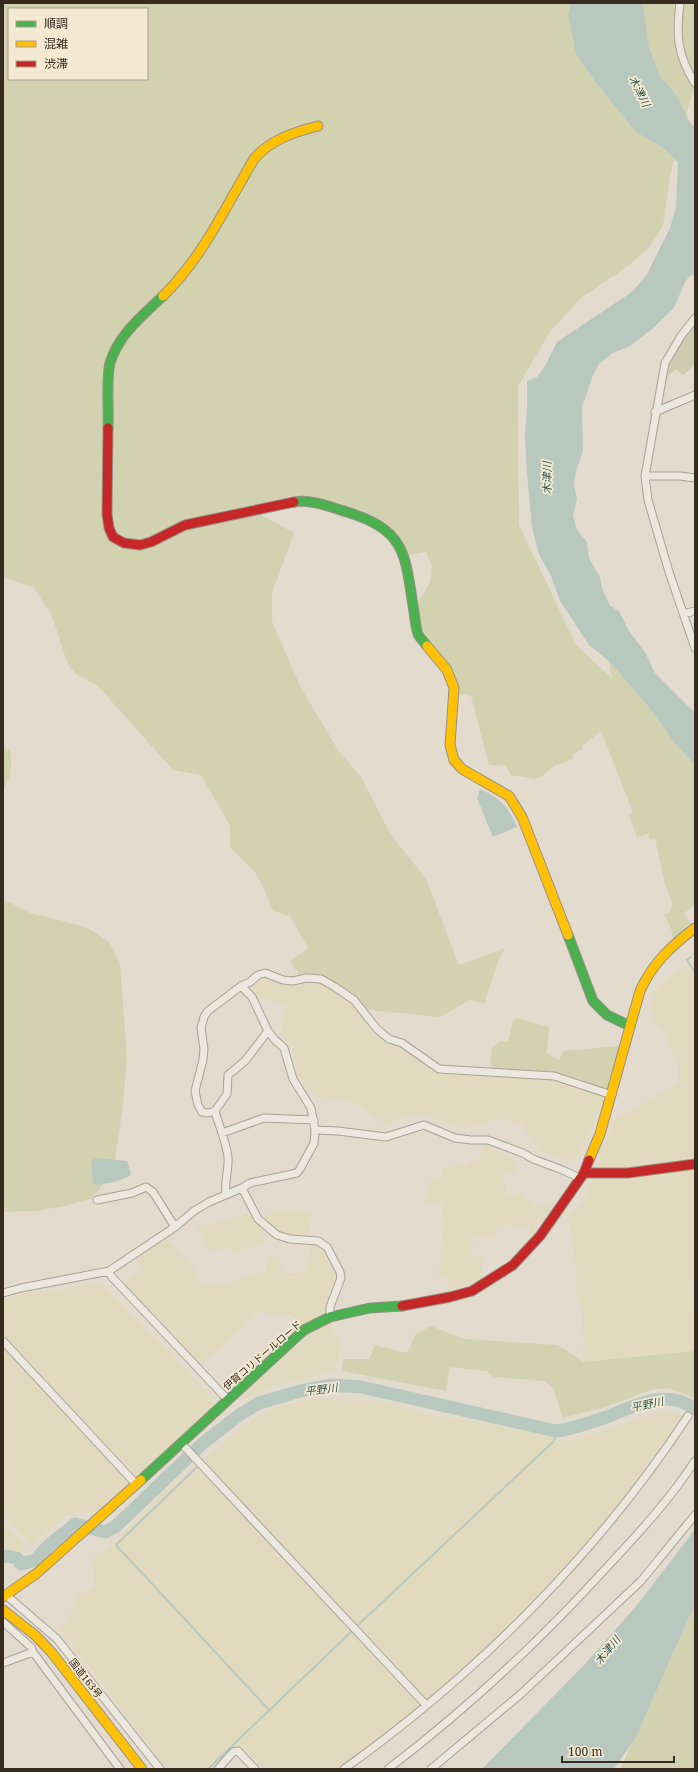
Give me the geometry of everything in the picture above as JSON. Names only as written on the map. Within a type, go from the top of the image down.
[{"type":"main road","points":[[318,126],[292,133],[271,144],[260,152],[244,175],[197,257],[179,280],[124,333],[116,347],[110,364],[109,384],[107,514],[110,534],[117,540],[124,543],[140,545],[151,542],[185,525],[296,501],[308,501],[324,504],[369,518],[386,530],[401,550],[406,561],[418,634],[447,670],[454,688],[450,744],[454,760],[462,769],[502,791],[514,802],[522,817],[593,1001],[607,1015],[630,1026]]},
{"type":"main road","name":"伊賀コリドールロード","points":[[4,1596],[37,1573],[136,1484],[183,1446],[228,1399],[304,1330],[330,1317],[370,1308],[419,1303],[472,1291],[513,1265],[540,1236],[582,1175],[600,1134],[640,991],[647,975],[659,958],[695,928]]},
{"type":"main road","points":[[582,1175],[628,1173],[695,1164]]},
{"type":"main road","name":"国道163号","points":[[3,1610],[35,1635],[52,1653],[142,1769]]},
{"type":"street","points":[[680,3],[677,31],[681,57],[695,83]]},
{"type":"street","points":[[695,319],[681,336],[665,363],[655,412],[645,476],[648,500],[695,648]]},
{"type":"street","points":[[655,412],[695,395]]},
{"type":"street","points":[[645,476],[695,478]]},
{"type":"street","points":[[683,614],[695,611]]},
{"type":"street","points":[[268,1031],[245,1061],[228,1075],[227,1094],[215,1111],[208,1113],[202,1112],[198,1106],[195,1095],[204,1049],[201,1028],[208,1011],[241,986],[250,982],[258,975],[265,973],[283,980],[293,981],[306,978],[321,979],[335,986],[354,1000],[377,1029],[389,1039],[402,1043],[439,1069],[554,1076],[612,1094]]},
{"type":"street","points":[[3,1293],[108,1271],[175,1227],[199,1208],[250,1183],[297,1173],[314,1143],[315,1130],[311,1108],[292,1079],[284,1048],[268,1031],[252,998],[241,986]]},
{"type":"street","points":[[215,1111],[228,1158],[225,1186],[226,1195]]},
{"type":"street","points":[[222,1133],[264,1118],[314,1120]]},
{"type":"street","points":[[315,1130],[338,1131],[386,1137],[424,1125],[455,1138],[488,1140],[523,1153],[533,1159],[582,1175]]},
{"type":"street","points":[[97,1200],[132,1194],[146,1187],[153,1192],[175,1227]]},
{"type":"street","points":[[242,1188],[258,1218],[277,1235],[290,1239],[318,1241],[326,1247],[340,1272],[341,1278],[330,1307],[330,1317]]},
{"type":"street","points":[[108,1271],[111,1276],[228,1399]]},
{"type":"street","points":[[3,1341],[136,1484]]},
{"type":"street","points":[[344,1769],[386,1739],[480,1658],[560,1579],[621,1509],[688,1416]]},
{"type":"street","points":[[183,1446],[426,1705]]},
{"type":"street","points":[[388,1769],[417,1747],[525,1653],[585,1592],[647,1523],[695,1461]]},
{"type":"street","points":[[431,1769],[522,1693],[641,1581],[695,1515]]},
{"type":"street","points":[[4,1596],[57,1639],[160,1769]]},
{"type":"street","points":[[3,1622],[31,1647],[33,1652],[120,1769]]},
{"type":"street","points":[[3,1663],[33,1652]]},
{"type":"street","points":[[218,1769],[233,1752],[238,1751],[255,1769]]},
{"type":"shaded area","points":[[687,963],[695,977],[695,1280],[689,1279],[695,1335],[695,1351],[584,1362],[582,1314],[576,1288],[577,1276],[568,1214],[582,1204],[615,1119],[622,1117],[677,1083],[679,1074],[677,1063],[663,1031],[657,1025],[649,1011],[654,994],[659,985]]},
{"type":"shaded area","points":[[265,978],[287,985],[309,981],[322,984],[353,1002],[378,1036],[400,1045],[433,1071],[445,1074],[551,1080],[581,1088],[605,1098],[581,1152],[573,1162],[541,1151],[521,1124],[499,1119],[463,1129],[447,1124],[426,1114],[403,1118],[387,1123],[376,1119],[363,1107],[356,1104],[334,1098],[315,1097],[302,1082],[295,1065],[292,1048],[280,1035],[287,1005],[261,999],[251,987],[259,980]]},
{"type":"shaded area","points":[[483,1142],[492,1145],[494,1149],[512,1158],[516,1171],[503,1175],[507,1195],[522,1193],[523,1201],[532,1200],[536,1206],[550,1203],[551,1205],[530,1238],[530,1227],[497,1224],[495,1239],[473,1236],[472,1255],[481,1256],[483,1278],[447,1293],[449,1278],[439,1277],[440,1252],[444,1224],[441,1202],[425,1203],[431,1179],[441,1176],[442,1168],[470,1164],[470,1160],[480,1159]]},
{"type":"shaded area","points":[[279,1210],[312,1213],[308,1238],[294,1237],[277,1232],[263,1220],[263,1218]]},
{"type":"shaded area","points":[[252,1213],[263,1228],[264,1244],[237,1251],[226,1248],[208,1250],[197,1227]]},
{"type":"shaded area","points":[[165,1237],[197,1272],[202,1286],[231,1284],[235,1280],[265,1272],[268,1258],[280,1257],[282,1274],[303,1272],[306,1268],[312,1244],[319,1244],[325,1248],[337,1273],[337,1281],[323,1313],[297,1330],[292,1316],[267,1314],[262,1310],[201,1365],[124,1284],[142,1268],[134,1258]]},
{"type":"shaded area","points":[[99,1283],[168,1350],[212,1398],[213,1407],[139,1475],[135,1476],[3,1336],[3,1298],[45,1289],[40,1293]]},
{"type":"shaded area","points":[[330,1324],[337,1337],[341,1351],[334,1372],[282,1383],[244,1399],[243,1394],[303,1340],[319,1329]]},
{"type":"shaded area","points":[[3,1346],[129,1481],[130,1485],[95,1515],[81,1512],[65,1516],[32,1546],[3,1513]]},
{"type":"shaded area","points":[[310,1398],[380,1401],[441,1417],[474,1421],[570,1441],[667,1410],[680,1414],[682,1419],[645,1473],[585,1550],[531,1607],[457,1679],[428,1699],[397,1727],[341,1769],[263,1769],[241,1746],[236,1748],[216,1769],[166,1769],[121,1707],[58,1628],[68,1620],[78,1596],[95,1587],[92,1559],[117,1540],[159,1496],[195,1468],[244,1425],[268,1410]]},
{"type":"shaded area","points":[[3,1523],[27,1548],[23,1552],[3,1547]]},
{"type":"green space","points":[[3,3],[695,3],[695,83],[670,176],[663,226],[648,249],[628,266],[581,298],[550,332],[518,386],[519,525],[576,645],[612,678],[609,661],[652,711],[676,745],[695,765],[695,905],[684,913],[692,925],[673,940],[672,931],[664,914],[670,912],[673,904],[665,884],[655,839],[649,840],[648,834],[637,837],[628,814],[633,812],[601,731],[582,746],[583,749],[573,754],[574,759],[556,765],[542,776],[535,779],[511,775],[506,766],[489,765],[471,696],[459,694],[455,673],[430,641],[421,626],[417,604],[430,582],[432,567],[426,552],[409,555],[389,526],[378,518],[367,513],[341,504],[302,496],[293,496],[257,504],[258,513],[294,533],[272,593],[272,621],[301,688],[338,750],[361,777],[390,833],[426,879],[459,965],[505,948],[499,959],[484,1004],[470,1000],[440,1017],[368,1010],[356,998],[336,985],[301,977],[290,961],[308,948],[290,916],[273,911],[262,884],[254,871],[230,847],[230,826],[201,775],[173,770],[97,685],[77,675],[68,665],[52,616],[34,588],[3,577]]},
{"type":"green space","points":[[695,326],[695,365],[683,375],[676,369],[664,379],[668,365],[679,343]]},
{"type":"green space","points":[[3,746],[10,751],[11,771],[3,790]]},
{"type":"green space","points":[[3,899],[30,913],[88,928],[109,942],[120,963],[127,1056],[123,1106],[114,1166],[102,1186],[92,1198],[65,1206],[36,1211],[3,1212]]},
{"type":"green space","points":[[516,1018],[549,1027],[547,1053],[559,1060],[564,1051],[618,1046],[621,1051],[611,1089],[606,1091],[586,1083],[497,1071],[490,1063],[492,1047],[500,1041],[508,1042],[513,1022]]},
{"type":"green space","points":[[431,1326],[464,1339],[558,1345],[584,1362],[695,1351],[695,1398],[668,1388],[651,1390],[603,1408],[563,1418],[553,1389],[545,1381],[494,1377],[487,1371],[450,1367],[446,1391],[341,1371],[343,1359],[369,1359],[375,1345],[407,1353],[416,1334]]},
{"type":"green space","points":[[695,1604],[695,1769],[620,1769],[663,1677]]},
{"type":"water","name":"木津川","points":[[571,3],[643,3],[649,48],[660,76],[676,95],[691,124],[695,126],[695,274],[690,276],[685,282],[674,308],[652,329],[630,346],[611,354],[599,364],[593,375],[582,407],[583,451],[576,471],[574,485],[577,499],[573,515],[577,530],[587,542],[589,558],[600,577],[602,588],[610,606],[619,611],[629,631],[645,652],[655,673],[695,713],[695,765],[676,745],[652,711],[609,661],[589,645],[560,601],[551,576],[539,554],[532,527],[525,436],[527,381],[537,377],[546,364],[557,342],[632,292],[646,276],[670,228],[676,207],[678,162],[662,147],[636,132],[597,84],[576,54],[568,14]]},
{"type":"water","points":[[480,789],[499,800],[507,808],[517,827],[493,837],[477,798]]},
{"type":"water","points":[[100,1158],[127,1161],[131,1173],[130,1176],[115,1182],[96,1185],[93,1183],[91,1161]]},
{"type":"water","name":"木津川","points":[[695,1529],[695,1604],[636,1737],[614,1769],[482,1769],[583,1666],[638,1604]]},
{"type":"waterway","points":[[691,957],[687,960],[695,973]]},
{"type":"waterway","name":"平野川","points":[[3,1557],[7,1556],[17,1558],[21,1564],[36,1560],[49,1545],[75,1524],[105,1532],[115,1527],[202,1444],[239,1415],[259,1403],[300,1391],[330,1385],[361,1387],[556,1431],[601,1419],[636,1405],[660,1399],[672,1399],[684,1402],[695,1409]]},
{"type":"waterway","points":[[356,1627],[554,1441],[556,1431]]},
{"type":"waterway","points":[[197,1467],[116,1545],[269,1710]]},
{"type":"waterway","points":[[208,1769],[353,1630]]},
{"type":"traffic: fast","points":[[108,428],[108,377],[110,363],[114,353],[125,334],[139,318],[163,296]]},
{"type":"traffic: fast","points":[[294,502],[301,501],[314,503],[347,512],[366,519],[381,527],[391,536],[399,546],[404,558],[417,631],[427,646]]},
{"type":"traffic: fast","points":[[568,935],[593,1001],[607,1015],[630,1026]]},
{"type":"traffic: fast","points":[[141,1480],[304,1330],[330,1317],[370,1308],[402,1306]]},
{"type":"traffic: slow","points":[[163,296],[177,281],[202,248],[254,159],[260,152],[283,138],[318,126]]},
{"type":"traffic: slow","points":[[427,646],[447,670],[454,688],[450,745],[454,760],[462,769],[509,796],[522,817],[568,935]]},
{"type":"traffic: slow","points":[[589,1160],[600,1134],[640,991],[656,964],[670,949],[695,928]]},
{"type":"traffic: slow","points":[[3,1597],[37,1573],[141,1480]]},
{"type":"traffic: slow","points":[[3,1610],[35,1635],[52,1653],[142,1769]]},
{"type":"traffic: jam","points":[[108,428],[107,514],[109,528],[113,537],[124,543],[140,545],[151,542],[185,525],[294,502]]},
{"type":"traffic: jam","points":[[402,1306],[450,1297],[472,1291],[513,1265],[540,1236],[584,1173],[589,1160]]},
{"type":"traffic: jam","points":[[584,1173],[628,1173],[695,1164]]}]
